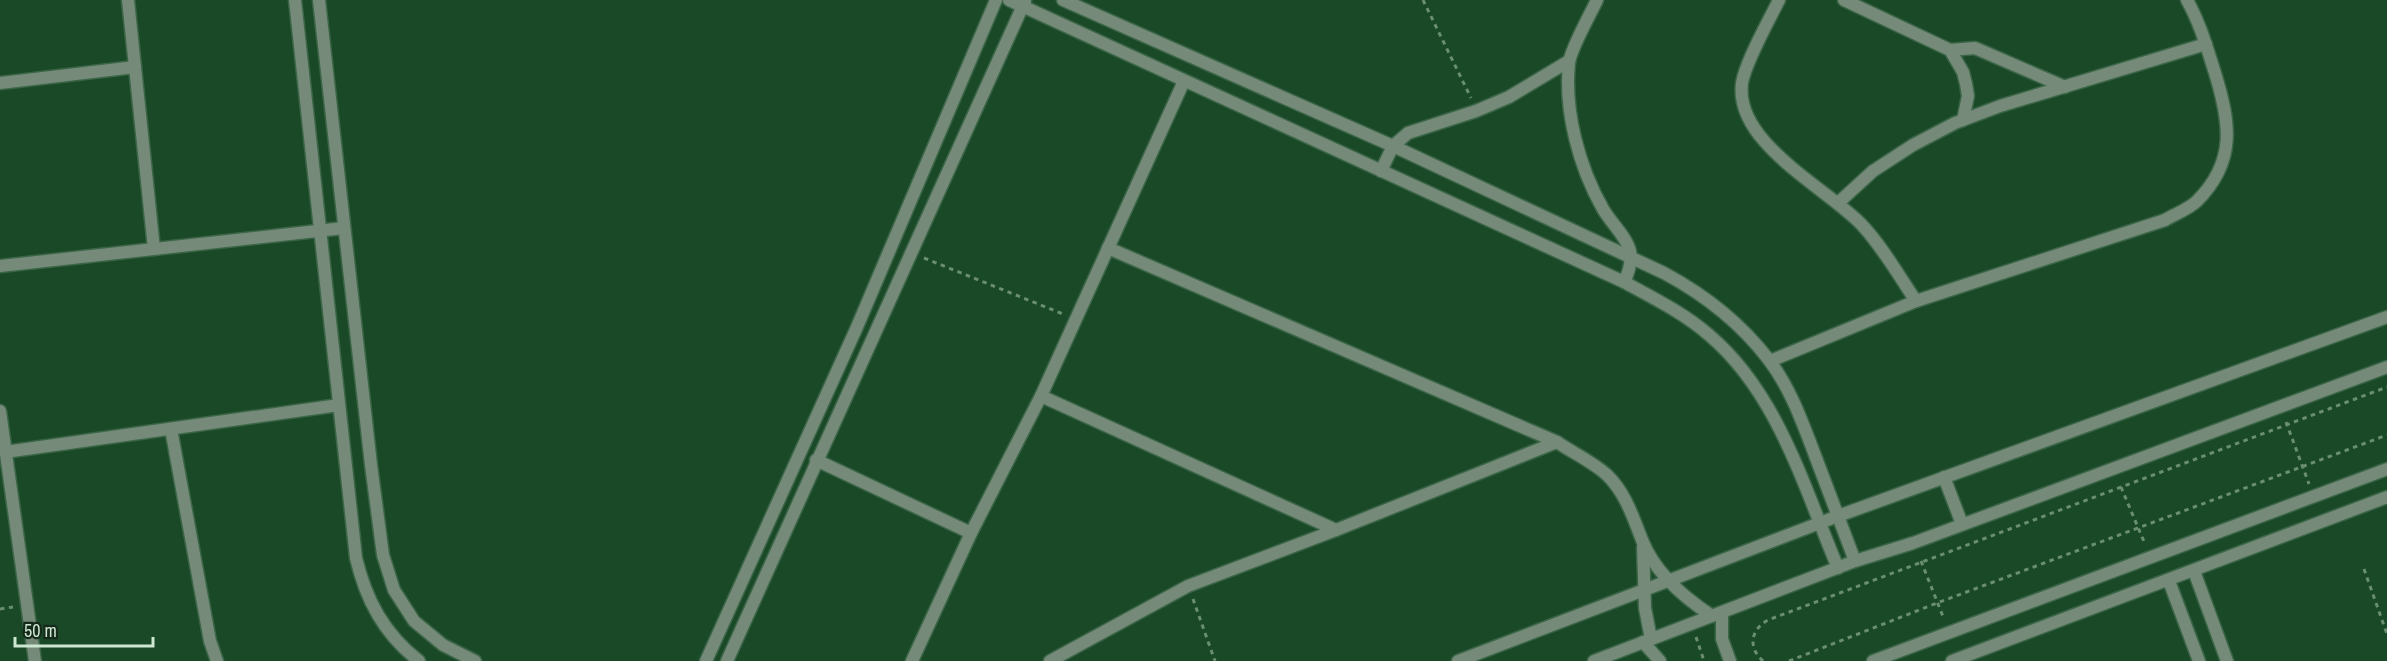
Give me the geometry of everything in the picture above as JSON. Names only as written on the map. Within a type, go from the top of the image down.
[{"type":"street","points":[[128,0],[154,249]]},
{"type":"street","points":[[295,0],[356,558],[362,584],[373,608],[387,630],[405,650],[419,661]]},
{"type":"street","points":[[319,0],[370,465],[387,573],[403,606],[414,621],[443,645],[476,661]]},
{"type":"street","points":[[706,661],[857,327],[996,0]]},
{"type":"street","points":[[1009,0],[1024,3],[1185,81],[1624,282],[1690,320],[1722,346],[1745,372],[1773,416],[1838,568]]},
{"type":"street","points":[[1063,0],[1393,146],[1674,278],[1704,296],[1739,325],[1770,361],[1794,404],[1855,561]]},
{"type":"street","points":[[1597,0],[1569,60],[1569,91],[1572,122],[1579,152],[1598,199],[1625,241],[1631,258],[1628,275],[1624,282]]},
{"type":"street","points":[[1779,0],[1742,83],[1744,109],[1756,132],[1773,150],[1838,202],[1862,225],[1916,301]]},
{"type":"street","points":[[1844,0],[1950,50],[1963,72],[1966,84],[1968,96],[1963,120]]},
{"type":"street","points":[[1770,361],[1916,301],[2165,220],[2196,202],[2218,174],[2228,140],[2225,105],[2206,44],[2187,0]]},
{"type":"street","points":[[727,661],[1024,3]]},
{"type":"street","points":[[1838,202],[1873,171],[1913,145],[1963,120],[2206,44]]},
{"type":"street","points":[[1950,50],[1975,48],[2065,87]]},
{"type":"street","points":[[1381,171],[1393,146],[1408,133],[1476,111],[1519,91],[1569,60]]},
{"type":"street","points":[[0,83],[135,67]]},
{"type":"street","points":[[915,660],[971,532],[1041,396],[1185,81]]},
{"type":"street","points":[[0,266],[344,228]]},
{"type":"street","points":[[1108,248],[1557,442],[1607,475],[1623,496],[1642,540],[1654,562],[1669,582],[1697,606],[1717,614]]},
{"type":"street","points":[[1458,661],[1819,523],[2387,317]]},
{"type":"street","points":[[1594,661],[1855,561],[1913,543],[2387,367]]},
{"type":"street","points":[[1041,396],[1336,530]]},
{"type":"street","points":[[5,452],[339,405]]},
{"type":"street","points":[[0,411],[35,661]]},
{"type":"street","points":[[171,429],[210,641],[218,661]]},
{"type":"street","points":[[1050,661],[1188,586],[1557,442]]},
{"type":"street","points":[[816,460],[971,532]]},
{"type":"street","points":[[1873,661],[2387,470]]},
{"type":"street","points":[[1944,477],[1962,524]]},
{"type":"street","points":[[1952,661],[2387,497]]},
{"type":"street","points":[[1642,540],[1647,640],[1660,661]]},
{"type":"street","points":[[2194,571],[2228,661]]},
{"type":"street","points":[[2169,580],[2199,661]]},
{"type":"street","points":[[1717,614],[1722,639],[1730,661]]},
{"type":"path","points":[[1423,0],[1476,111]]},
{"type":"path","points":[[911,253],[1076,320]]},
{"type":"path","points":[[1763,661],[1754,651],[1752,644],[1753,636],[1761,624],[1921,561],[2387,387]]},
{"type":"path","points":[[2280,407],[2314,497]]},
{"type":"path","points":[[1789,661],[2138,527],[2387,435]]},
{"type":"path","points":[[2121,486],[2150,558]]},
{"type":"path","points":[[1913,543],[1949,633]]},
{"type":"path","points":[[2364,569],[2387,634]]},
{"type":"path","points":[[1188,586],[1215,661]]},
{"type":"path","points":[[1691,624],[1704,661]]}]
